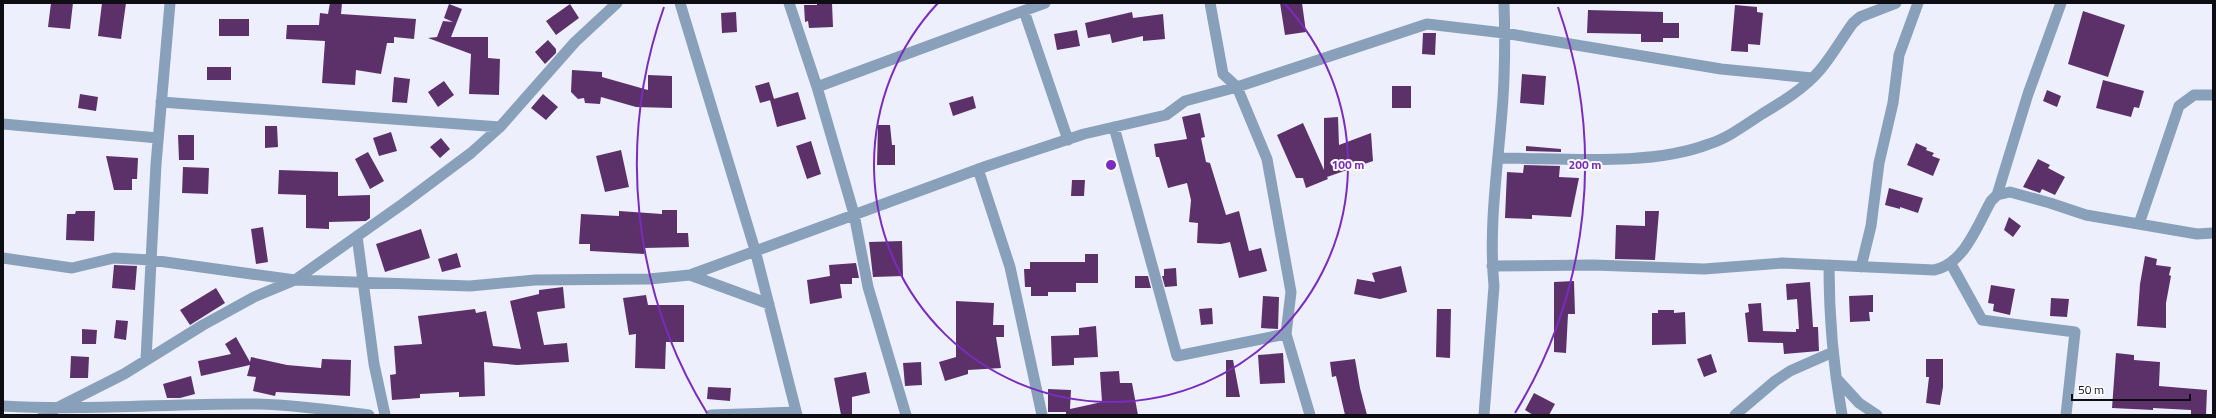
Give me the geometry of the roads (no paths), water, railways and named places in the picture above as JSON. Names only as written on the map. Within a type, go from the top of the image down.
[{"type":"street","points":[[146,360],[158,138],[170,3]]},
{"type":"street","points":[[43,415],[124,374],[203,325],[254,297],[295,280],[357,236],[471,153],[500,127],[575,42],[617,3]]},
{"type":"street","points":[[680,3],[755,250],[797,413],[711,415]]},
{"type":"street","points":[[789,3],[817,87],[854,214],[868,287],[906,415]]},
{"type":"street","points":[[817,87],[1045,3]]},
{"type":"street","points":[[1210,3],[1224,74],[1237,87],[1268,159],[1291,292],[1286,334],[1310,415]]},
{"type":"street","points":[[1484,415],[1494,286],[1492,266],[1503,97],[1504,3]]},
{"type":"street","points":[[1498,158],[1620,159],[1681,152],[1722,139],[1776,106],[1812,78],[1820,70],[1853,23],[1860,17],[1896,3]]},
{"type":"street","points":[[1861,267],[1871,226],[1879,163],[1893,103],[1899,55],[1918,3]]},
{"type":"street","points":[[1492,266],[1593,265],[1704,269],[1774,264],[1934,270],[1951,264],[1962,251],[1991,201],[1997,195],[2028,94],[2061,3]]},
{"type":"street","points":[[1024,10],[1068,140]]},
{"type":"street","points":[[3,258],[72,268],[114,258],[151,260],[295,280],[470,286],[535,280],[649,278],[690,275],[978,169],[1068,140],[1114,127],[1166,115],[1185,102],[1237,87],[1427,24],[1504,33],[1721,69],[1812,78]]},
{"type":"street","points":[[2139,224],[2178,106],[2194,95],[2213,95]]},
{"type":"street","points":[[162,102],[500,127]]},
{"type":"street","points":[[3,124],[158,138]]},
{"type":"street","points":[[1114,127],[1177,356],[1286,334]]},
{"type":"street","points":[[978,169],[1010,267],[1042,415]]},
{"type":"street","points":[[1997,195],[2010,192],[2050,202],[2086,215],[2197,234],[2213,233]]},
{"type":"street","points":[[357,236],[374,364],[386,415]]},
{"type":"street","points":[[1951,264],[1982,320],[2076,332],[2066,415]]},
{"type":"street","points":[[1829,265],[1829,318],[1835,378],[1842,415]]},
{"type":"street","points":[[690,275],[769,304]]},
{"type":"street","points":[[1736,415],[1775,381],[1790,371],[1833,352]]},
{"type":"street","points":[[1835,378],[1859,403],[1877,415]]},
{"type":"street","points":[[3,406],[54,409],[257,404],[309,407],[369,415]]}]
